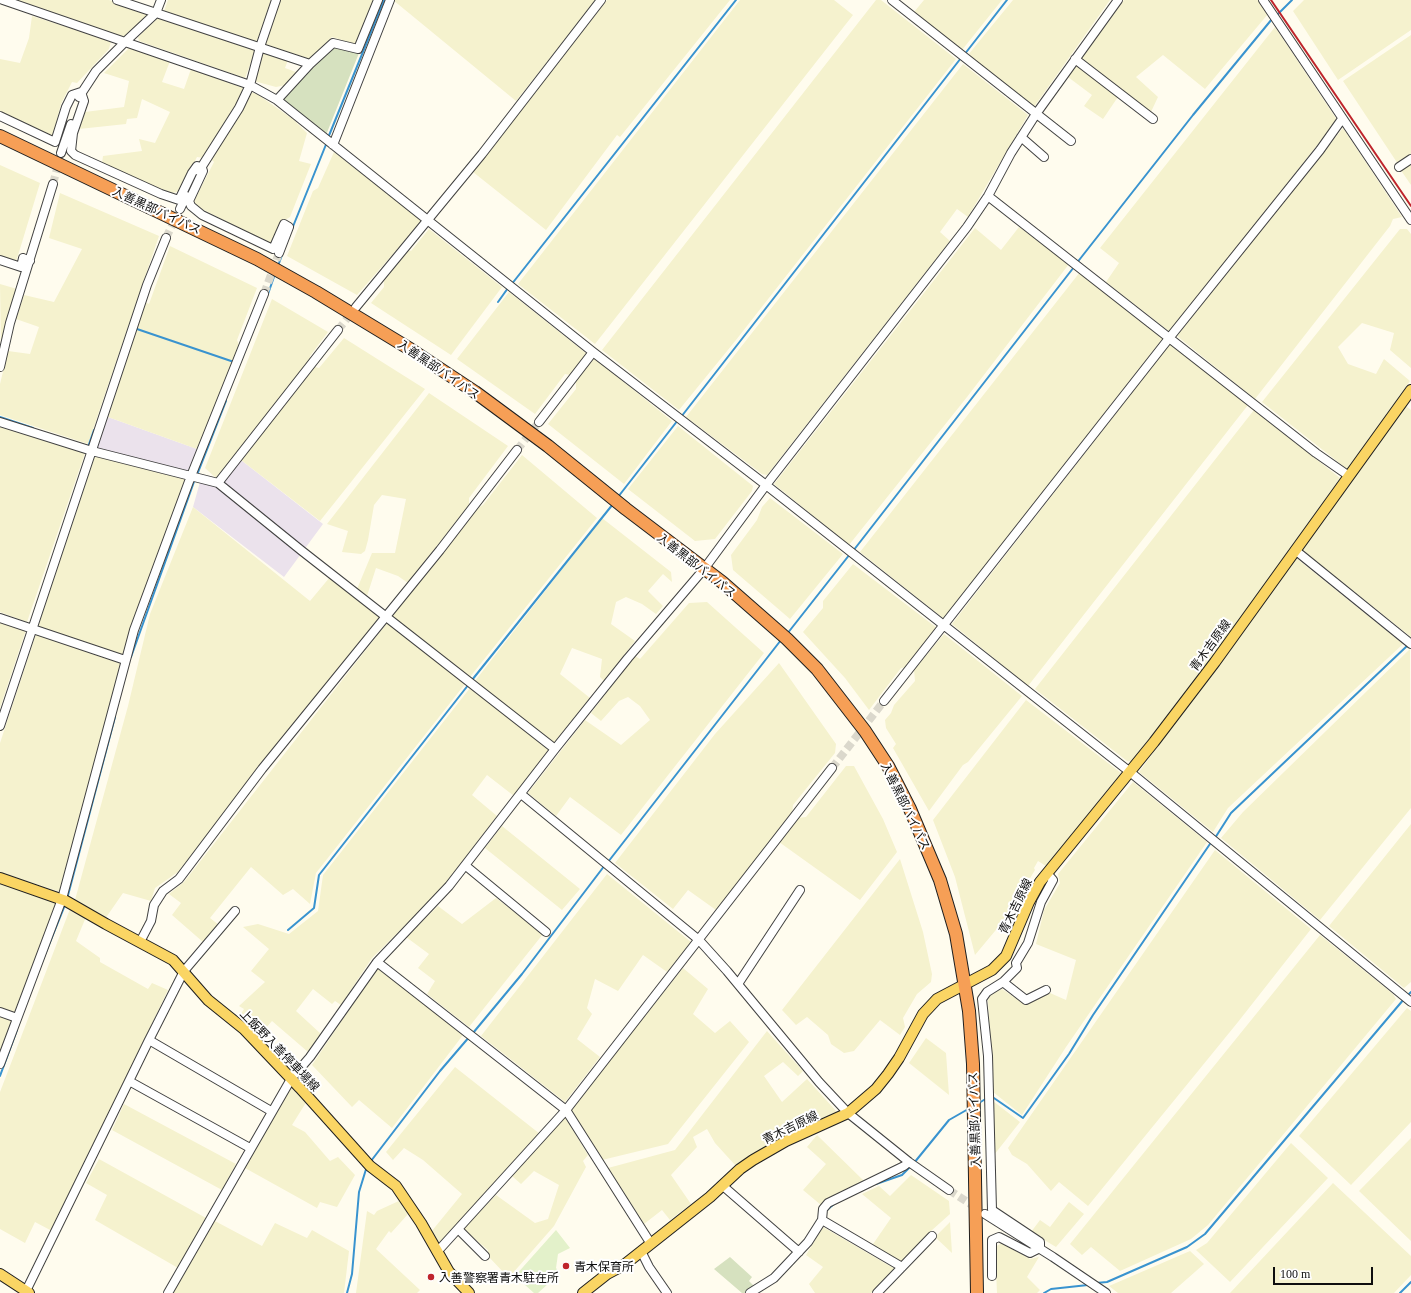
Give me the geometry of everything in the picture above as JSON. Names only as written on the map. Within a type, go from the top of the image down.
[{"type":"highway","name":"入善黒部バイパス","points":[[0,136],[257,259],[378,328],[475,392],[548,446],[722,582],[787,639],[817,669],[861,725],[888,766],[910,808],[940,880],[956,934],[968,1011],[972,1064],[977,1293]]},
{"type":"main road","name":"青木吉原線","points":[[583,1293],[651,1244],[723,1186],[740,1169],[753,1160],[786,1141],[848,1113],[876,1089],[888,1074],[900,1058],[923,1014],[937,999],[992,970],[1006,956],[1029,902],[1040,882],[1130,772],[1215,662],[1411,390]]},
{"type":"main road","name":"上飯野入善停車場線","points":[[0,878],[62,899],[173,960],[208,1000],[244,1029],[370,1166],[396,1186],[421,1223],[455,1280],[469,1293]]},
{"type":"main road","points":[[0,1274],[27,1292]]},
{"type":"street","points":[[3,0],[250,85],[277,100],[593,352],[766,485],[1130,772],[1411,1002]]},
{"type":"street","points":[[117,0],[310,64]]},
{"type":"street","points":[[61,153],[81,92],[96,71],[124,42],[156,13],[161,0]]},
{"type":"street","points":[[180,209],[202,168],[239,108],[250,85],[260,47],[276,0]]},
{"type":"street","points":[[277,100],[310,64],[333,43],[358,49],[378,0]]},
{"type":"street","points":[[333,145],[390,0]]},
{"type":"street","points":[[356,307],[428,220],[601,0]]},
{"type":"street","points":[[892,0],[1070,141]]},
{"type":"street","points":[[168,1293],[271,1111],[291,1079],[310,1058],[377,962],[466,866],[555,749],[628,658],[704,569],[766,485],[988,196],[1021,137],[1036,114],[1118,0]]},
{"type":"street","points":[[1263,0],[1411,220]]},
{"type":"street","points":[[1075,59],[1153,119]]},
{"type":"street","points":[[0,116],[55,142],[66,107],[72,95],[81,92]]},
{"type":"street","points":[[81,92],[84,101],[73,133],[71,151],[75,155],[161,194],[179,200],[197,166],[202,168]]},
{"type":"street","points":[[884,701],[1170,337],[1320,150],[1342,119]]},
{"type":"street","points":[[1021,137],[1044,156]]},
{"type":"street","points":[[1399,167],[1411,159]]},
{"type":"street","points":[[202,168],[203,171],[189,201],[191,206],[202,215],[273,249],[284,224],[289,227],[279,253]]},
{"type":"street","points":[[0,367],[10,323],[53,184]]},
{"type":"street","points":[[988,196],[1170,337],[1316,453],[1349,476]]},
{"type":"street","points":[[0,726],[147,285],[166,238]]},
{"type":"street","points":[[0,260],[21,267],[23,258],[30,261]]},
{"type":"street","points":[[0,1064],[62,899],[126,660],[146,598],[191,476],[264,294]]},
{"type":"street","points":[[218,483],[338,330]]},
{"type":"street","points":[[539,422],[593,352]]},
{"type":"street","points":[[0,422],[92,451],[218,483],[555,749]]},
{"type":"street","points":[[140,942],[151,921],[154,905],[163,891],[179,879],[262,769],[386,617],[517,450]]},
{"type":"street","points":[[1295,550],[1411,644]]},
{"type":"street","points":[[0,618],[126,660]]},
{"type":"street","points":[[437,1252],[459,1230],[566,1110],[832,768]]},
{"type":"street","points":[[521,794],[699,940],[738,984],[819,1082],[848,1113],[909,1162],[949,1190]]},
{"type":"street","points":[[466,866],[546,932]]},
{"type":"street","points":[[1040,1248],[1040,1242],[992,1210],[988,1056],[982,999],[987,992],[1003,982],[1017,968],[1016,963],[1028,943],[1041,902],[1053,880],[1047,873]]},
{"type":"street","points":[[738,984],[800,890]]},
{"type":"street","points":[[27,1292],[184,971],[235,912]]},
{"type":"street","points":[[377,962],[566,1110],[651,1244]]},
{"type":"street","points":[[1003,982],[1026,1000],[1046,990]]},
{"type":"street","points":[[0,1012],[17,1018]]},
{"type":"street","points":[[149,1040],[271,1111]]},
{"type":"street","points":[[129,1081],[250,1148]]},
{"type":"street","points":[[750,1293],[774,1278],[808,1242],[822,1220],[823,1209],[828,1203],[904,1166],[909,1162]]},
{"type":"street","points":[[723,1186],[799,1252]]},
{"type":"street","points":[[985,1214],[1040,1248],[1106,1293]]},
{"type":"street","points":[[822,1220],[902,1267]]},
{"type":"street","points":[[459,1230],[485,1256]]},
{"type":"street","points":[[877,1293],[932,1236]]},
{"type":"street","points":[[992,1276],[992,1240],[999,1237],[1030,1253],[1040,1248]]},
{"type":"street","points":[[641,1251],[649,1267],[667,1293]]},
{"type":"shaded area","points":[[14,0],[109,0],[150,13],[125,37]]},
{"type":"shaded area","points":[[168,0],[271,0],[257,42],[164,11]]},
{"type":"shaded area","points":[[279,0],[374,0],[358,45],[332,37],[310,59],[264,45]]},
{"type":"shaded area","points":[[393,0],[596,0],[516,101]]},
{"type":"shaded area","points":[[607,0],[730,0],[620,137],[617,135],[546,230],[473,172]]},
{"type":"shaded area","points":[[740,0],[834,0],[853,15],[595,344],[518,284]]},
{"type":"shaded area","points":[[876,0],[881,0],[956,59],[736,340],[679,410],[602,350]]},
{"type":"shaded area","points":[[924,0],[1002,0],[962,50],[914,12]]},
{"type":"shaded area","points":[[1013,0],[1110,0],[1034,107],[968,55]]},
{"type":"shaded area","points":[[1124,0],[1258,0],[1268,14],[1205,89],[1163,55],[1136,77],[1158,97],[1150,114],[1122,91],[1103,119],[1084,106],[1092,95],[1068,77]]},
{"type":"shaded area","points":[[1304,0],[1411,0],[1411,30],[1338,80],[1293,11]]},
{"type":"shaded area","points":[[32,16],[111,41],[109,49],[77,83],[72,82],[61,104],[53,135],[49,136],[0,113],[0,59],[20,63],[29,38]]},
{"type":"shaded area","points":[[159,17],[254,48],[255,52],[245,78],[139,41],[138,37]]},
{"type":"shaded area","points":[[1275,27],[1337,120],[1170,332],[1106,282],[1119,263],[1100,248]]},
{"type":"shaded area","points":[[1411,35],[1411,155],[1398,164],[1343,81]]},
{"type":"shaded area","points":[[129,48],[170,61],[162,82],[184,89],[191,69],[243,88],[238,105],[204,158],[197,157],[180,191],[173,193],[143,183],[102,163],[103,156],[142,151],[139,139],[155,143],[170,112],[142,99],[137,118],[127,119],[126,124],[79,129],[85,112],[124,107],[129,81],[104,73]]},
{"type":"shaded area","points":[[261,51],[288,60],[285,68],[296,72],[286,85],[276,87],[254,81]]},
{"type":"shaded area","points":[[963,64],[1028,115],[968,217],[957,209],[940,232],[950,241],[767,475],[762,474],[686,417]]},
{"type":"shaded area","points":[[250,92],[257,94],[294,120],[307,133],[299,161],[311,164],[290,217],[282,222],[274,242],[269,243],[196,206],[194,201],[214,162],[211,159]]},
{"type":"shaded area","points":[[1343,128],[1402,217],[1393,219],[1390,226],[1255,399],[1177,336]]},
{"type":"shaded area","points":[[334,152],[422,221],[357,295],[287,256],[313,191],[318,188]]},
{"type":"shaded area","points":[[1411,161],[1411,185],[1400,169]]},
{"type":"shaded area","points":[[0,165],[40,183],[16,262],[0,256]]},
{"type":"shaded area","points":[[60,193],[159,236],[88,444],[0,415],[0,384],[8,351],[30,354],[39,327],[16,319],[24,295],[54,302],[82,249],[49,238]]},
{"type":"shaded area","points":[[1019,227],[1069,264],[967,397],[849,545],[774,484],[975,228],[1001,250]]},
{"type":"shaded area","points":[[429,229],[502,287],[451,355],[371,303],[384,287],[384,281],[408,250],[411,251]]},
{"type":"shaded area","points":[[1400,229],[1407,229],[1411,234],[1411,368],[1390,350],[1394,333],[1362,323],[1338,347],[1348,364],[1376,374],[1384,359],[1410,381],[1347,469],[1262,402]]},
{"type":"shaded area","points":[[170,246],[257,288],[237,340],[239,345],[197,449],[108,417],[145,302],[149,304]]},
{"type":"shaded area","points":[[1080,272],[1163,338],[944,619],[860,552]]},
{"type":"shaded area","points":[[0,284],[17,289],[6,324],[1,348]]},
{"type":"shaded area","points":[[509,292],[587,354],[570,375],[565,374],[535,414],[457,359]]},
{"type":"shaded area","points":[[272,299],[328,332],[310,356],[311,360],[217,479],[205,468]]},
{"type":"shaded area","points":[[344,338],[425,389],[320,521],[241,460],[315,367],[319,368]]},
{"type":"shaded area","points":[[1170,344],[1248,405],[1028,686],[952,624]]},
{"type":"shaded area","points":[[594,358],[672,421],[624,484],[548,424],[576,389],[576,381]]},
{"type":"shaded area","points":[[429,393],[508,446],[469,498],[469,505],[408,583],[398,576],[376,568],[367,596],[357,589],[372,553],[395,553],[406,499],[382,495],[374,505],[368,540],[365,551],[361,554],[342,552],[348,531],[327,524]]},
{"type":"shaded area","points":[[1406,406],[1411,410],[1411,637],[1302,550]]},
{"type":"shaded area","points":[[1254,410],[1340,478],[1210,660],[1131,762],[1127,761],[1035,689]]},
{"type":"shaded area","points":[[108,417],[197,449],[189,473],[96,450]]},
{"type":"shaded area","points":[[678,426],[753,486],[752,491],[715,539],[695,541],[628,489]]},
{"type":"shaded area","points":[[0,427],[85,453],[27,622],[0,612]]},
{"type":"shaded area","points":[[522,455],[597,518],[470,677],[391,616],[476,509],[483,505]]},
{"type":"shaded area","points":[[95,456],[187,480],[123,655],[38,626]]},
{"type":"shaded area","points":[[241,460],[323,524],[284,577],[193,507],[200,482],[218,486]]},
{"type":"shaded area","points":[[770,498],[843,554],[790,619],[733,570],[731,555],[757,520],[762,507]]},
{"type":"shaded area","points":[[193,507],[310,601],[330,577],[381,617],[178,872],[155,888],[151,901],[123,893],[105,919],[75,900],[128,706],[150,614]]},
{"type":"shaded area","points":[[602,518],[671,572],[672,582],[663,574],[648,591],[663,606],[656,614],[642,604],[626,597],[616,602],[611,624],[635,641],[604,681],[600,677],[602,659],[572,648],[560,674],[590,698],[553,744],[475,681]]},
{"type":"shaded area","points":[[1296,558],[1403,644],[1228,808],[1213,832],[1139,772]]},
{"type":"shaded area","points":[[853,564],[937,628],[908,667],[901,668],[869,710],[845,678],[803,632],[823,608],[823,601]]},
{"type":"shaded area","points":[[707,602],[764,653],[621,835],[570,797],[556,816],[528,793],[585,720],[621,745],[650,720],[640,706],[628,697],[619,701],[601,721],[591,713],[635,656],[640,659],[689,603]]},
{"type":"shaded area","points":[[0,621],[26,630],[0,708]]},
{"type":"shaded area","points":[[387,623],[465,684],[316,873],[310,904],[293,889],[283,895],[251,867],[210,918],[219,925],[203,942],[172,915],[181,903],[169,894],[184,882]]},
{"type":"shaded area","points":[[36,634],[123,662],[63,893],[0,872],[0,743]]},
{"type":"shaded area","points":[[944,634],[1022,696],[968,762],[963,765],[929,811],[893,748],[896,744],[886,728],[885,720],[891,713],[894,705],[915,681],[914,670]]},
{"type":"shaded area","points":[[1410,649],[1411,808],[1320,920],[1221,838],[1243,812]]},
{"type":"shaded area","points":[[779,663],[836,744],[835,753],[793,805],[792,815],[716,910],[688,890],[673,909],[615,863],[715,734]]},
{"type":"shaded area","points":[[470,688],[549,749],[514,796],[487,775],[472,795],[497,816],[438,893],[372,958],[341,1005],[335,1001],[332,1004],[313,989],[296,1011],[321,1034],[308,1052],[272,1021],[258,1037],[239,1017],[244,1009],[239,1006],[265,982],[251,971],[269,949],[243,927],[258,924],[289,934],[318,911],[323,875]]},
{"type":"shaded area","points":[[1026,700],[1121,773],[1046,866],[1038,861],[1034,868],[1035,870],[1015,903],[1000,925],[975,955],[955,877],[933,820]]},
{"type":"shaded area","points":[[846,766],[854,766],[883,819],[897,852],[860,900],[779,842],[797,818],[806,817]]},
{"type":"shaded area","points":[[1133,782],[1207,842],[1066,1047],[1022,1115],[993,1092],[988,1000],[991,994],[1002,989],[1026,1005],[1050,993],[1066,1000],[1076,960],[1036,944],[1044,910],[1060,883],[1058,874]]},
{"type":"shaded area","points":[[1411,824],[1411,982],[1404,988],[1329,926]]},
{"type":"shaded area","points":[[502,826],[580,889],[562,910],[485,848]]},
{"type":"shaded area","points":[[1215,850],[1311,929],[1238,1022],[1088,1206],[1059,1182],[1051,1191],[1027,1164],[1012,1155],[1008,1148]]},
{"type":"shaded area","points":[[900,859],[923,932],[932,974],[931,982],[917,994],[903,1018],[905,1027],[900,1035],[880,1020],[854,1051],[844,1053],[831,1044],[828,1035],[807,1017],[796,1025],[782,1010]]},
{"type":"shaded area","points":[[607,874],[691,942],[667,972],[643,955],[618,991],[595,979],[587,1008],[592,1014],[577,1039],[600,1057],[565,1102],[481,1036]]},
{"type":"shaded area","points":[[0,883],[53,900],[58,907],[17,1014],[0,1008]]},
{"type":"shaded area","points":[[496,898],[543,934],[469,1027],[427,994],[435,981],[418,968],[429,954],[406,937],[438,906],[462,924]]},
{"type":"shaded area","points":[[70,909],[86,917],[76,941],[100,958],[100,962],[148,989],[152,983],[168,990],[52,1231],[35,1222],[25,1243],[0,1229],[0,1092]]},
{"type":"shaded area","points":[[1320,935],[1393,994],[1396,999],[1208,1225],[1191,1239],[1120,1271],[1091,1247],[1082,1255],[1070,1244]]},
{"type":"shaded area","points":[[378,967],[463,1035],[392,1128],[359,1100],[352,1107],[312,1065]]},
{"type":"shaded area","points":[[683,968],[708,989],[693,1014],[715,1033],[730,1021],[749,1042],[668,1144],[602,1160],[571,1109]]},
{"type":"shaded area","points":[[1407,1008],[1411,1011],[1411,1122],[1351,1185],[1299,1136]]},
{"type":"shaded area","points":[[0,1016],[12,1020],[0,1053]]},
{"type":"shaded area","points":[[767,1031],[803,1071],[798,1076],[783,1062],[764,1076],[782,1102],[807,1079],[837,1112],[786,1135],[735,1165],[715,1143],[707,1129],[693,1137],[697,1147],[671,1175],[691,1204],[670,1220],[662,1210],[644,1224],[608,1168],[675,1150]]},
{"type":"shaded area","points":[[926,1038],[946,1053],[949,1095],[909,1063]]},
{"type":"shaded area","points":[[455,1067],[540,1134],[438,1245],[431,1232],[462,1194],[423,1160],[404,1148],[393,1160],[386,1152]]},
{"type":"shaded area","points":[[290,1088],[294,1088],[307,1101],[292,1125],[305,1132],[330,1161],[338,1157],[355,1175],[337,1207],[320,1202],[317,1208],[245,1168]]},
{"type":"shaded area","points":[[993,1101],[1020,1122],[994,1155]]},
{"type":"shaded area","points":[[124,1104],[236,1164],[222,1190],[112,1130]]},
{"type":"shaded area","points":[[565,1117],[588,1155],[583,1161],[586,1167],[554,1226],[512,1274],[505,1274],[488,1256],[488,1250],[463,1229],[496,1195],[535,1223],[548,1219],[559,1185],[534,1171],[521,1184],[512,1176]]},
{"type":"shaded area","points":[[817,1135],[864,1181],[827,1199],[821,1205],[803,1190],[826,1164],[807,1147]]},
{"type":"shaded area","points":[[1411,1138],[1411,1241],[1359,1191]]},
{"type":"shaded area","points":[[1291,1143],[1328,1178],[1230,1282],[1196,1250],[1207,1243]]},
{"type":"shaded area","points":[[99,1159],[206,1218],[178,1268],[95,1220],[107,1195],[86,1183]]},
{"type":"shaded area","points":[[911,1175],[949,1201],[950,1214],[931,1231],[900,1264],[871,1247],[891,1218],[862,1194],[879,1186],[890,1196]]},
{"type":"shaded area","points":[[1333,1183],[1411,1256],[1411,1275],[1394,1293],[1230,1293]]},
{"type":"shaded area","points":[[401,1200],[409,1213],[391,1233],[389,1231],[376,1249],[420,1290],[417,1293],[356,1293],[367,1211],[374,1215],[377,1211]]},
{"type":"shaded area","points":[[1069,1202],[1084,1214],[1056,1247],[1031,1232],[1040,1220],[1050,1227]]},
{"type":"shaded area","points":[[213,1220],[262,1246],[275,1223],[307,1238],[312,1230],[349,1251],[344,1293],[173,1293]]},
{"type":"shaded area","points":[[950,1222],[952,1253],[935,1237]]},
{"type":"shaded area","points":[[823,1227],[895,1269],[871,1293],[815,1293],[809,1284],[823,1267],[806,1255]]},
{"type":"shaded area","points":[[1002,1243],[1030,1259],[1039,1257],[1027,1277],[1040,1290],[1037,1293],[997,1293],[995,1247]]},
{"type":"shaded area","points":[[1190,1251],[1204,1264],[1171,1293],[1118,1293],[1109,1286]]},
{"type":"green space","points":[[334,46],[359,53],[326,135],[281,99]]},
{"type":"green space","points":[[556,1230],[570,1248],[558,1254],[556,1268],[560,1273],[538,1293],[534,1293],[515,1276]]},
{"type":"green space","points":[[730,1257],[752,1277],[749,1281],[754,1286],[746,1293],[742,1293],[714,1269]]},
{"type":"waterway","points":[[328,138],[384,0]]},
{"type":"waterway","points":[[511,285],[736,0]]},
{"type":"waterway","points":[[964,55],[1007,0]]},
{"type":"waterway","points":[[1276,16],[1292,0]]},
{"type":"waterway","points":[[1076,264],[1193,115],[1272,19]]},
{"type":"waterway","points":[[681,417],[961,58]]},
{"type":"waterway","points":[[292,229],[327,142]]},
{"type":"waterway","points":[[278,266],[282,255]]},
{"type":"waterway","points":[[853,551],[1074,267]]},
{"type":"waterway","points":[[268,294],[275,274]]},
{"type":"waterway","points":[[498,302],[508,288]]},
{"type":"waterway","points":[[134,328],[234,362]]},
{"type":"waterway","points":[[197,475],[226,401]]},
{"type":"waterway","points":[[0,417],[33,428]]},
{"type":"waterway","points":[[618,497],[678,420]]},
{"type":"waterway","points":[[88,447],[94,430]]},
{"type":"waterway","points":[[131,657],[195,479]]},
{"type":"waterway","points":[[472,680],[613,504]]},
{"type":"waterway","points":[[787,634],[850,554]]},
{"type":"waterway","points":[[608,862],[781,640]]},
{"type":"waterway","points":[[1215,838],[1231,813],[1408,645]]},
{"type":"waterway","points":[[288,930],[314,908],[319,875],[469,684]]},
{"type":"waterway","points":[[67,899],[115,717]]},
{"type":"waterway","points":[[991,1096],[1023,1118],[1069,1054],[1093,1015],[1212,841]]},
{"type":"waterway","points":[[473,1033],[522,974],[605,865]]},
{"type":"waterway","points":[[42,962],[65,905]]},
{"type":"waterway","points":[[1407,996],[1411,992]]},
{"type":"waterway","points":[[1096,1283],[1107,1282],[1187,1247],[1205,1234],[1404,999]]},
{"type":"waterway","points":[[0,1076],[17,1030]]},
{"type":"waterway","points":[[371,1161],[440,1071],[470,1036]]},
{"type":"waterway","points":[[979,1103],[987,1098]]},
{"type":"waterway","points":[[914,1163],[949,1120],[970,1108]]},
{"type":"waterway","points":[[347,1293],[352,1274],[359,1192],[367,1166]]},
{"type":"waterway","points":[[876,1184],[902,1175],[911,1166]]},
{"type":"waterway","points":[[827,1210],[834,1204]]},
{"type":"waterway","points":[[1400,1293],[1411,1282]]},
{"type":"waterway","points":[[1044,1293],[1051,1289],[1088,1285]]},
{"type":"tunnel","points":[[53,184],[61,153]]},
{"type":"tunnel","points":[[166,238],[180,209]]},
{"type":"tunnel","points":[[264,294],[279,253]]},
{"type":"tunnel","points":[[338,330],[353,311]]},
{"type":"tunnel","points":[[517,450],[539,422]]},
{"type":"tunnel","points":[[832,768],[884,701]]},
{"type":"tunnel","points":[[949,1190],[978,1209]]},
{"type":"railway","points":[[1271,0],[1411,206]]},
{"type":"place","name":"青木保育所","points":[[566,1266]]},
{"type":"place","name":"入善警察署青木駐在所","points":[[431,1277]]}]
